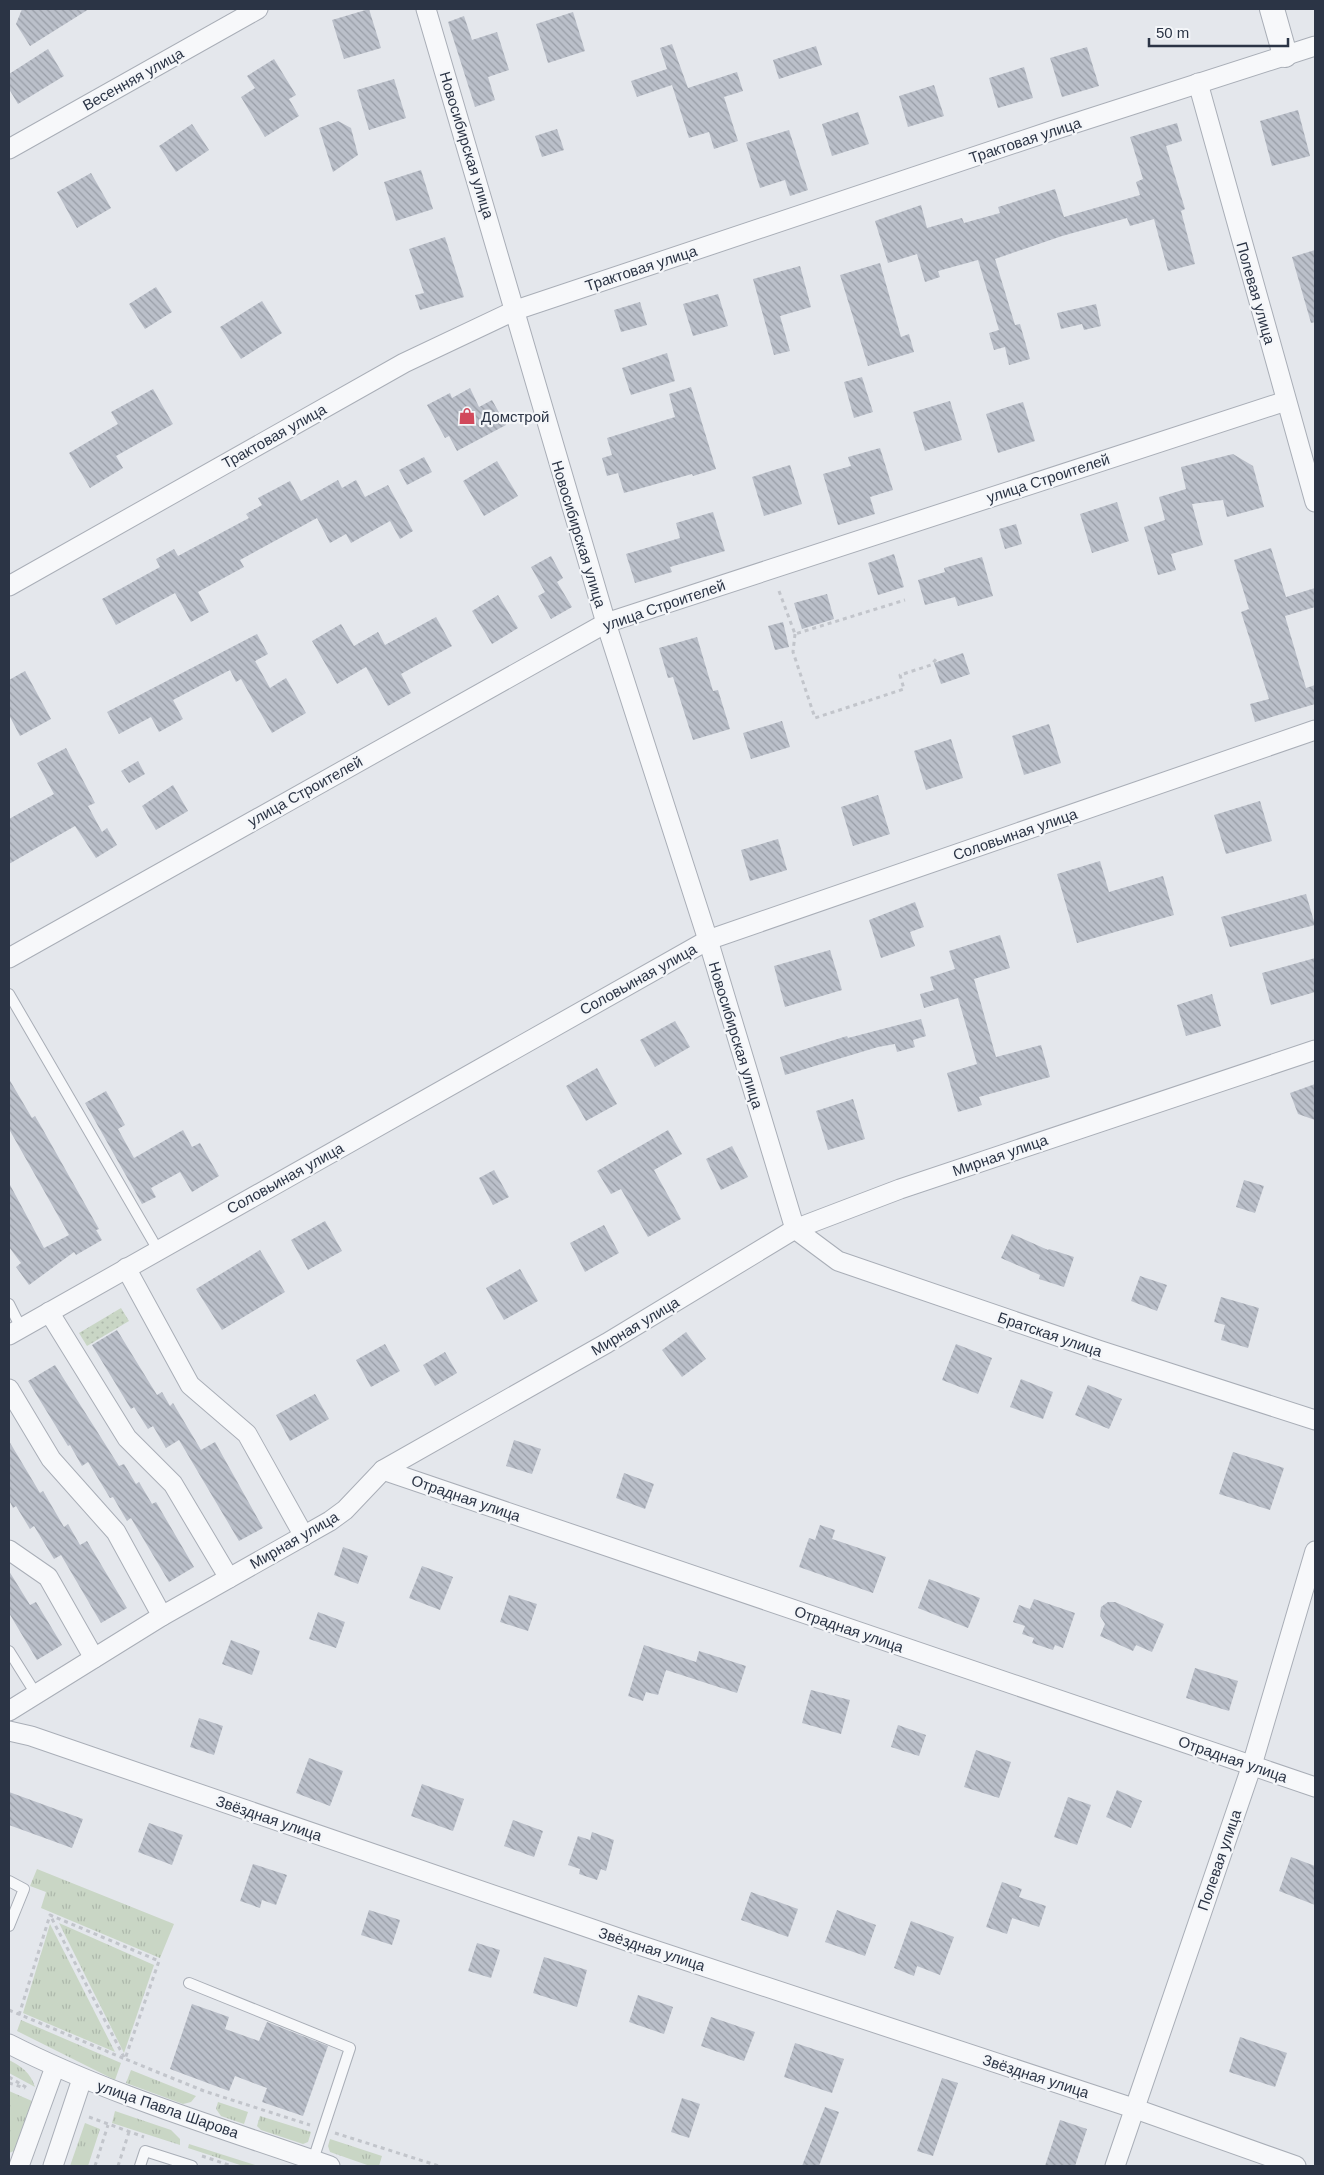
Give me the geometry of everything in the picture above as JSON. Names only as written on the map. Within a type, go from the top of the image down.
[{"type":"street","name":"Весенняя улица","points":[[9,149],[258,9]]},
{"type":"street","name":"Новосибирская улица","points":[[426,9],[516,310],[537,391],[606,623],[708,940],[795,1229]]},
{"type":"street","points":[[1272,9],[1286,55]]},
{"type":"street","name":"Трактовая улица","points":[[9,586],[404,363],[516,310],[1198,83],[1315,46]]},
{"type":"street","name":"Полевая улица","points":[[1198,83],[1315,502]]},
{"type":"street","name":"улица Строителей","points":[[9,958],[606,623],[1286,401]]},
{"type":"street","name":"Соловьиная улица","points":[[15,1332],[708,940],[1315,730]]},
{"type":"street","name":"Мирная улица","points":[[9,1711],[162,1616],[330,1521],[345,1510],[383,1470],[607,1343],[795,1229],[900,1189],[1315,1050]]},
{"type":"street","name":"Братская улица","points":[[795,1229],[838,1261],[1098,1350],[1315,1420]]},
{"type":"street","points":[[126,1268],[190,1385],[247,1434],[304,1536]]},
{"type":"street","points":[[49,1312],[128,1438],[173,1484],[229,1578]]},
{"type":"street","points":[[9,1389],[50,1459],[116,1532],[162,1616]]},
{"type":"street","name":"Отрадная улица","points":[[383,1470],[1315,1787]]},
{"type":"street","points":[[9,1550],[48,1577],[94,1658]]},
{"type":"street","name":"Полевая улица","points":[[1115,2166],[1133,2108],[1252,1765],[1315,1551]]},
{"type":"street","name":"Звёздная улица","points":[[9,1731],[31,1736],[630,1942],[1133,2108],[1296,2166]]},
{"type":"street","name":"улица Павла Шарова","points":[[9,2044],[82,2079],[321,2163]]},
{"type":"street","points":[[20,2166],[54,2067]]},
{"type":"street","points":[[53,2166],[82,2079]]},
{"type":"lane","points":[[9,994],[158,1250]]},
{"type":"lane","points":[[9,1304],[15,1332]]},
{"type":"lane","points":[[9,1652],[36,1694]]},
{"type":"lane","points":[[9,1881],[24,1889],[9,1926]]},
{"type":"lane","points":[[189,1983],[350,2048],[322,2129],[321,2163]]},
{"type":"lane","points":[[140,2166],[145,2151],[192,2166]]},
{"type":"path","points":[[779,591],[795,634],[793,652],[815,718],[904,689],[900,675],[930,665],[938,656]]},
{"type":"path","points":[[795,634],[905,600]]},
{"type":"path","points":[[19,2015],[50,1914]]},
{"type":"path","points":[[50,1914],[159,1961],[125,2060]]},
{"type":"path","points":[[50,1914],[125,2060]]},
{"type":"path","points":[[9,2010],[125,2060],[204,2091],[440,2166]]},
{"type":"path","points":[[9,2078],[32,2091],[9,2083]]},
{"type":"path","points":[[71,2110],[148,2138]]},
{"type":"path","points":[[95,2166],[108,2125]]},
{"type":"path","points":[[118,2166],[129,2132]]},
{"type":"path","points":[[195,2154],[232,2166]]},
{"type":"green space","points":[[121,1308],[129,1321],[87,1346],[79,1333]]},
{"type":"green space","points":[[37,1869],[174,1924],[160,1958],[41,1908],[46,1892],[30,1886]]},
{"type":"green space","points":[[59,1923],[154,1965],[124,2053]]},
{"type":"green space","points":[[50,1924],[115,2052],[23,2013]]},
{"type":"green space","points":[[21,2020],[121,2063],[115,2080],[17,2031]]},
{"type":"green space","points":[[9,2060],[25,2070],[31,2077],[35,2087],[9,2073]]},
{"type":"green space","points":[[131,2070],[196,2096],[191,2102],[183,2104],[126,2083]]},
{"type":"green space","points":[[9,2091],[32,2101],[14,2151],[9,2153]]},
{"type":"green space","points":[[218,2102],[248,2112],[244,2124],[221,2116],[216,2109]]},
{"type":"green space","points":[[115,2111],[171,2130],[180,2139],[180,2145],[112,2123]]},
{"type":"green space","points":[[260,2116],[311,2132],[308,2142],[303,2144],[261,2130],[257,2126]]},
{"type":"green space","points":[[85,2123],[100,2129],[88,2166],[70,2166]]},
{"type":"green space","points":[[330,2139],[382,2156],[379,2166],[370,2166],[330,2152],[328,2146]]},
{"type":"green space","points":[[189,2144],[258,2166],[243,2166],[188,2148]]},
{"type":"building","points":[[22,9],[89,9],[30,46],[16,24]]},
{"type":"building","points":[[369,9],[381,48],[344,59],[332,20]]},
{"type":"building","points":[[573,12],[585,51],[548,63],[536,24]]},
{"type":"building","points":[[464,16],[472,40],[497,32],[509,70],[488,77],[495,100],[475,107],[448,22]]},
{"type":"building","points":[[672,44],[688,88],[737,72],[743,91],[724,97],[738,141],[714,149],[709,132],[689,138],[672,85],[637,97],[631,81],[667,69],[660,48]]},
{"type":"building","points":[[816,46],[822,65],[779,79],[773,60]]},
{"type":"building","points":[[1087,47],[1099,86],[1062,97],[1050,58]]},
{"type":"building","points":[[48,49],[64,76],[18,104],[9,89],[9,74]]},
{"type":"building","points":[[274,59],[296,95],[289,99],[299,116],[265,137],[241,97],[255,88],[247,76]]},
{"type":"building","points":[[1024,67],[1033,98],[998,108],[989,78]]},
{"type":"building","points":[[394,79],[406,118],[369,130],[357,90]]},
{"type":"building","points":[[934,85],[944,116],[908,127],[899,96]]},
{"type":"building","points":[[1298,110],[1310,156],[1272,166],[1260,121]]},
{"type":"building","points":[[858,112],[869,144],[832,156],[822,124]]},
{"type":"building","points":[[338,121],[351,128],[358,155],[333,172],[319,128]]},
{"type":"building","points":[[1177,123],[1182,141],[1166,146],[1185,209],[1181,211],[1195,264],[1168,271],[1154,219],[1130,226],[1127,218],[1062,236],[995,259],[1015,325],[1020,324],[1030,359],[1009,365],[1005,347],[994,350],[989,333],[999,330],[978,260],[938,271],[940,277],[925,282],[917,254],[888,263],[875,221],[921,205],[927,228],[962,218],[964,223],[1000,213],[998,207],[1055,189],[1064,217],[1140,195],[1136,182],[1143,179],[1130,137]]},
{"type":"building","points":[[192,124],[209,150],[176,172],[159,146]]},
{"type":"building","points":[[557,129],[564,150],[542,157],[535,136]]},
{"type":"building","points":[[789,130],[808,190],[790,196],[785,180],[760,188],[746,143]]},
{"type":"building","points":[[421,170],[433,209],[396,221],[384,182]]},
{"type":"building","points":[[91,173],[111,208],[77,228],[57,192]]},
{"type":"building","points":[[445,237],[464,297],[420,310],[415,295],[424,293],[409,249]]},
{"type":"building","points":[[1315,250],[1315,322],[1311,323],[1292,257]]},
{"type":"building","points":[[880,263],[901,337],[909,334],[914,352],[868,366],[840,275]]},
{"type":"building","points":[[800,266],[811,307],[780,316],[790,351],[774,355],[753,279]]},
{"type":"building","points":[[156,287],[172,312],[145,329],[129,304]]},
{"type":"building","points":[[718,294],[728,326],[693,336],[683,304]]},
{"type":"building","points":[[262,301],[282,333],[241,359],[220,327]]},
{"type":"building","points":[[640,302],[647,325],[621,332],[614,310]]},
{"type":"building","points":[[1096,304],[1101,326],[1084,330],[1082,324],[1061,329],[1057,313]]},
{"type":"building","points":[[667,353],[675,381],[631,395],[622,368]]},
{"type":"building","points":[[862,377],[873,412],[854,418],[844,382]]},
{"type":"building","points":[[691,387],[716,469],[624,493],[618,473],[607,476],[602,458],[612,455],[607,438],[675,417],[669,394]]},
{"type":"building","name":"Домстрой","points":[[470,388],[479,407],[492,400],[506,425],[457,451],[449,436],[445,438],[427,405],[450,393],[452,398]]},
{"type":"building","points":[[153,389],[173,424],[116,456],[123,468],[90,488],[69,453],[118,424],[111,412]]},
{"type":"building","points":[[950,401],[962,440],[925,451],[913,412]]},
{"type":"building","points":[[1023,402],[1035,441],[998,453],[986,414]]},
{"type":"building","points":[[880,448],[893,490],[870,497],[875,514],[838,525],[823,474],[851,466],[848,457]]},
{"type":"building","points":[[1233,454],[1253,466],[1264,507],[1227,517],[1223,500],[1192,504],[1203,545],[1171,554],[1176,570],[1158,575],[1144,527],[1165,520],[1159,497],[1186,489],[1181,467]]},
{"type":"building","points":[[424,457],[432,472],[407,485],[399,470]]},
{"type":"building","points":[[497,461],[518,496],[484,516],[463,481]]},
{"type":"building","points":[[790,465],[802,504],[764,516],[752,477]]},
{"type":"building","points":[[338,480],[342,488],[356,480],[365,497],[388,485],[413,531],[400,539],[390,521],[351,543],[346,534],[330,543],[317,518],[240,560],[244,567],[198,592],[209,612],[191,622],[175,593],[116,625],[102,599],[160,567],[156,559],[174,549],[178,556],[249,518],[246,514],[262,505],[258,498],[290,481],[301,501]]},
{"type":"building","points":[[1117,502],[1129,541],[1092,553],[1080,514]]},
{"type":"building","points":[[713,512],[725,551],[670,567],[672,572],[635,583],[626,554],[680,538],[676,523]]},
{"type":"building","points":[[1016,524],[1022,544],[1005,549],[999,529]]},
{"type":"building","points":[[1271,548],[1286,597],[1315,588],[1315,607],[1285,616],[1306,688],[1315,685],[1315,704],[1255,722],[1250,704],[1269,699],[1241,612],[1249,609],[1234,560]]},
{"type":"building","points":[[894,554],[904,587],[878,595],[868,563]]},
{"type":"building","points":[[551,556],[563,578],[557,582],[572,607],[551,619],[538,596],[545,592],[531,567]]},
{"type":"building","points":[[982,557],[993,596],[958,606],[955,597],[925,605],[918,580],[945,572],[944,568]]},
{"type":"building","points":[[827,594],[834,619],[802,629],[794,603]]},
{"type":"building","points":[[498,595],[518,628],[492,644],[472,611]]},
{"type":"building","points":[[436,617],[452,646],[401,674],[411,693],[388,706],[366,667],[337,684],[312,641],[341,624],[354,646],[378,632],[385,645]]},
{"type":"building","points":[[783,622],[789,647],[775,650],[768,626]]},
{"type":"building","points":[[257,634],[268,654],[255,661],[270,688],[286,678],[306,713],[272,733],[241,679],[236,682],[230,670],[173,700],[183,719],[159,732],[151,717],[119,734],[107,712]]},
{"type":"building","points":[[697,637],[713,691],[718,690],[730,729],[693,740],[673,677],[668,678],[659,648]]},
{"type":"building","points":[[963,653],[970,674],[941,684],[934,663]]},
{"type":"building","points":[[25,671],[51,719],[20,736],[9,715],[9,680]]},
{"type":"building","points":[[782,721],[790,747],[751,759],[743,733]]},
{"type":"building","points":[[1049,724],[1061,763],[1024,775],[1012,736]]},
{"type":"building","points":[[951,739],[963,778],[926,790],[914,751]]},
{"type":"building","points":[[66,748],[95,803],[88,806],[102,832],[107,828],[117,845],[96,858],[75,826],[9,864],[9,819],[54,794],[37,763]]},
{"type":"building","points":[[138,761],[145,774],[129,783],[121,771]]},
{"type":"building","points":[[173,785],[188,811],[156,830],[142,806]]},
{"type":"building","points":[[878,795],[890,834],[853,846],[841,807]]},
{"type":"building","points":[[1260,801],[1272,841],[1226,854],[1214,815]]},
{"type":"building","points":[[778,839],[787,870],[750,881],[741,850]]},
{"type":"building","points":[[1100,861],[1109,892],[1163,876],[1174,915],[1077,943],[1057,874]]},
{"type":"building","points":[[1306,894],[1315,925],[1230,947],[1221,917]]},
{"type":"building","points":[[915,902],[924,927],[910,932],[915,946],[881,958],[869,920]]},
{"type":"building","points":[[1000,935],[1010,968],[974,979],[996,1057],[1041,1045],[1050,1077],[979,1097],[982,1105],[958,1112],[947,1073],[977,1064],[958,998],[924,1008],[920,994],[934,990],[930,977],[955,969],[949,951]]},
{"type":"building","points":[[830,950],[842,990],[785,1007],[774,966]]},
{"type":"building","points":[[1315,958],[1315,992],[1271,1005],[1262,973]]},
{"type":"building","points":[[1212,994],[1221,1026],[1186,1036],[1177,1005]]},
{"type":"building","points":[[921,1019],[926,1036],[913,1040],[915,1047],[897,1052],[895,1044],[878,1047],[785,1075],[780,1057],[847,1036],[848,1038]]},
{"type":"building","points":[[675,1021],[690,1047],[655,1067],[640,1040]]},
{"type":"building","points":[[597,1068],[617,1104],[586,1121],[566,1086]]},
{"type":"building","points":[[9,1079],[32,1118],[35,1116],[42,1128],[99,1229],[96,1230],[102,1240],[76,1255],[74,1252],[29,1285],[16,1267],[21,1263],[9,1247],[9,1183],[44,1248],[69,1235],[9,1129]]},
{"type":"building","points":[[1315,1084],[1315,1120],[1298,1114],[1290,1093]]},
{"type":"building","points":[[106,1091],[125,1125],[118,1129],[134,1158],[183,1130],[192,1147],[200,1143],[219,1176],[192,1192],[180,1172],[151,1188],[156,1197],[142,1204],[85,1103]]},
{"type":"building","points":[[853,1099],[865,1139],[828,1150],[816,1111]]},
{"type":"building","points":[[668,1130],[682,1154],[654,1170],[681,1219],[648,1237],[621,1189],[611,1194],[597,1171]]},
{"type":"building","points":[[732,1146],[748,1177],[721,1190],[706,1159]]},
{"type":"building","points":[[494,1170],[509,1197],[493,1205],[479,1178]]},
{"type":"building","points":[[1244,1180],[1264,1186],[1255,1213],[1236,1207]]},
{"type":"building","points":[[325,1221],[342,1251],[308,1270],[291,1240]]},
{"type":"building","points":[[604,1225],[619,1253],[585,1272],[570,1243]]},
{"type":"building","points":[[1012,1234],[1048,1250],[1074,1257],[1064,1287],[1039,1279],[1040,1275],[1001,1258]]},
{"type":"building","points":[[260,1250],[285,1292],[222,1330],[196,1289]]},
{"type":"building","points":[[520,1269],[538,1301],[504,1320],[486,1288]]},
{"type":"building","points":[[1140,1276],[1167,1285],[1157,1311],[1131,1301]]},
{"type":"building","points":[[1221,1297],[1259,1308],[1248,1348],[1221,1340],[1225,1325],[1214,1322]]},
{"type":"building","points":[[117,1330],[157,1395],[162,1392],[170,1406],[173,1403],[201,1450],[215,1442],[263,1528],[239,1541],[179,1440],[166,1448],[153,1426],[148,1429],[134,1407],[131,1409],[92,1345]]},
{"type":"building","points":[[686,1332],[706,1359],[682,1377],[662,1350]]},
{"type":"building","points":[[385,1344],[400,1371],[371,1387],[356,1360]]},
{"type":"building","points":[[956,1344],[992,1358],[978,1394],[942,1380]]},
{"type":"building","points":[[445,1352],[457,1373],[435,1386],[423,1365]]},
{"type":"building","points":[[55,1365],[119,1466],[124,1464],[136,1484],[139,1482],[152,1504],[156,1502],[194,1567],[169,1582],[131,1518],[127,1521],[113,1497],[110,1498],[88,1462],[82,1466],[70,1445],[68,1446],[28,1381]]},
{"type":"building","points":[[1021,1379],[1053,1392],[1043,1419],[1010,1407]]},
{"type":"building","points":[[1088,1385],[1122,1399],[1109,1429],[1075,1415]]},
{"type":"building","points":[[315,1394],[329,1419],[290,1441],[276,1415]]},
{"type":"building","points":[[514,1440],[541,1449],[532,1474],[506,1466]]},
{"type":"building","points":[[9,1441],[40,1493],[43,1491],[64,1527],[68,1524],[80,1545],[87,1541],[127,1608],[101,1623],[61,1555],[54,1559],[34,1526],[30,1529],[16,1506],[13,1508],[9,1500]]},
{"type":"building","points":[[1233,1452],[1284,1468],[1270,1510],[1219,1494]]},
{"type":"building","points":[[624,1473],[654,1484],[645,1509],[616,1498]]},
{"type":"building","points":[[820,1525],[835,1530],[832,1539],[886,1557],[873,1593],[799,1567],[809,1538],[815,1540]]},
{"type":"building","points":[[343,1547],[368,1556],[358,1584],[334,1575]]},
{"type":"building","points":[[422,1566],[453,1577],[440,1610],[409,1598]]},
{"type":"building","points":[[9,1571],[30,1605],[36,1602],[62,1645],[37,1660],[9,1613]]},
{"type":"building","points":[[929,1579],[980,1598],[968,1628],[918,1608]]},
{"type":"building","points":[[509,1595],[537,1604],[528,1631],[500,1622]]},
{"type":"building","points":[[1034,1599],[1075,1613],[1063,1648],[1055,1645],[1053,1650],[1032,1643],[1034,1638],[1022,1634],[1025,1626],[1013,1622],[1019,1605],[1030,1609]]},
{"type":"building","points":[[1108,1602],[1115,1602],[1164,1624],[1152,1652],[1136,1645],[1133,1651],[1100,1636],[1105,1624],[1100,1616],[1101,1607]]},
{"type":"building","points":[[318,1612],[345,1622],[336,1648],[309,1639]]},
{"type":"building","points":[[231,1640],[260,1651],[252,1675],[222,1664]]},
{"type":"building","points":[[644,1645],[696,1662],[699,1651],[746,1666],[737,1693],[666,1670],[658,1695],[646,1692],[643,1701],[628,1696]]},
{"type":"building","points":[[1195,1668],[1238,1681],[1229,1711],[1186,1698]]},
{"type":"building","points":[[811,1690],[850,1700],[841,1734],[802,1723]]},
{"type":"building","points":[[199,1718],[223,1726],[214,1755],[190,1747]]},
{"type":"building","points":[[898,1725],[926,1735],[919,1756],[891,1747]]},
{"type":"building","points":[[976,1750],[1011,1762],[999,1798],[964,1787]]},
{"type":"building","points":[[309,1758],[343,1771],[330,1806],[296,1793]]},
{"type":"building","points":[[422,1784],[464,1799],[453,1831],[411,1816]]},
{"type":"building","points":[[1117,1790],[1142,1801],[1131,1828],[1106,1817]]},
{"type":"building","points":[[9,1792],[83,1819],[72,1848],[9,1825]]},
{"type":"building","points":[[1068,1797],[1091,1805],[1077,1845],[1054,1837]]},
{"type":"building","points":[[513,1820],[543,1831],[534,1857],[504,1846]]},
{"type":"building","points":[[149,1823],[183,1835],[172,1865],[138,1852]]},
{"type":"building","points":[[592,1832],[614,1840],[606,1871],[601,1869],[597,1880],[579,1874],[580,1869],[568,1865],[578,1836],[590,1840]]},
{"type":"building","points":[[1291,1857],[1315,1866],[1315,1905],[1279,1891]]},
{"type":"building","points":[[253,1864],[287,1875],[276,1905],[262,1900],[260,1908],[240,1901]]},
{"type":"building","points":[[1002,1882],[1022,1889],[1019,1897],[1046,1906],[1039,1927],[1012,1918],[1007,1934],[986,1927]]},
{"type":"building","points":[[751,1892],[798,1909],[788,1937],[741,1920]]},
{"type":"building","points":[[369,1910],[400,1920],[392,1945],[361,1935]]},
{"type":"building","points":[[837,1910],[876,1925],[865,1956],[825,1942]]},
{"type":"building","points":[[911,1921],[954,1937],[940,1975],[917,1966],[914,1976],[894,1968]]},
{"type":"building","points":[[477,1943],[500,1950],[491,1978],[468,1971]]},
{"type":"building","points":[[544,1957],[587,1970],[577,2007],[533,1993]]},
{"type":"building","points":[[638,1995],[673,2007],[664,2034],[629,2022]]},
{"type":"building","points":[[192,2004],[229,2017],[225,2029],[259,2041],[267,2022],[328,2046],[303,2116],[262,2102],[267,2088],[235,2076],[229,2091],[170,2069]]},
{"type":"building","points":[[711,2017],[755,2032],[744,2061],[701,2046]]},
{"type":"building","points":[[1240,2037],[1287,2053],[1275,2087],[1229,2072]]},
{"type":"building","points":[[795,2043],[844,2059],[832,2093],[784,2077]]},
{"type":"building","points":[[942,2078],[958,2083],[933,2156],[917,2151]]},
{"type":"building","points":[[682,2098],[700,2104],[689,2138],[671,2132]]},
{"type":"building","points":[[825,2107],[839,2112],[819,2166],[802,2166]]},
{"type":"building","points":[[1060,2120],[1087,2129],[1075,2166],[1045,2166]]},
{"type":"place","name":"Домстрой","points":[[467,416]]}]
